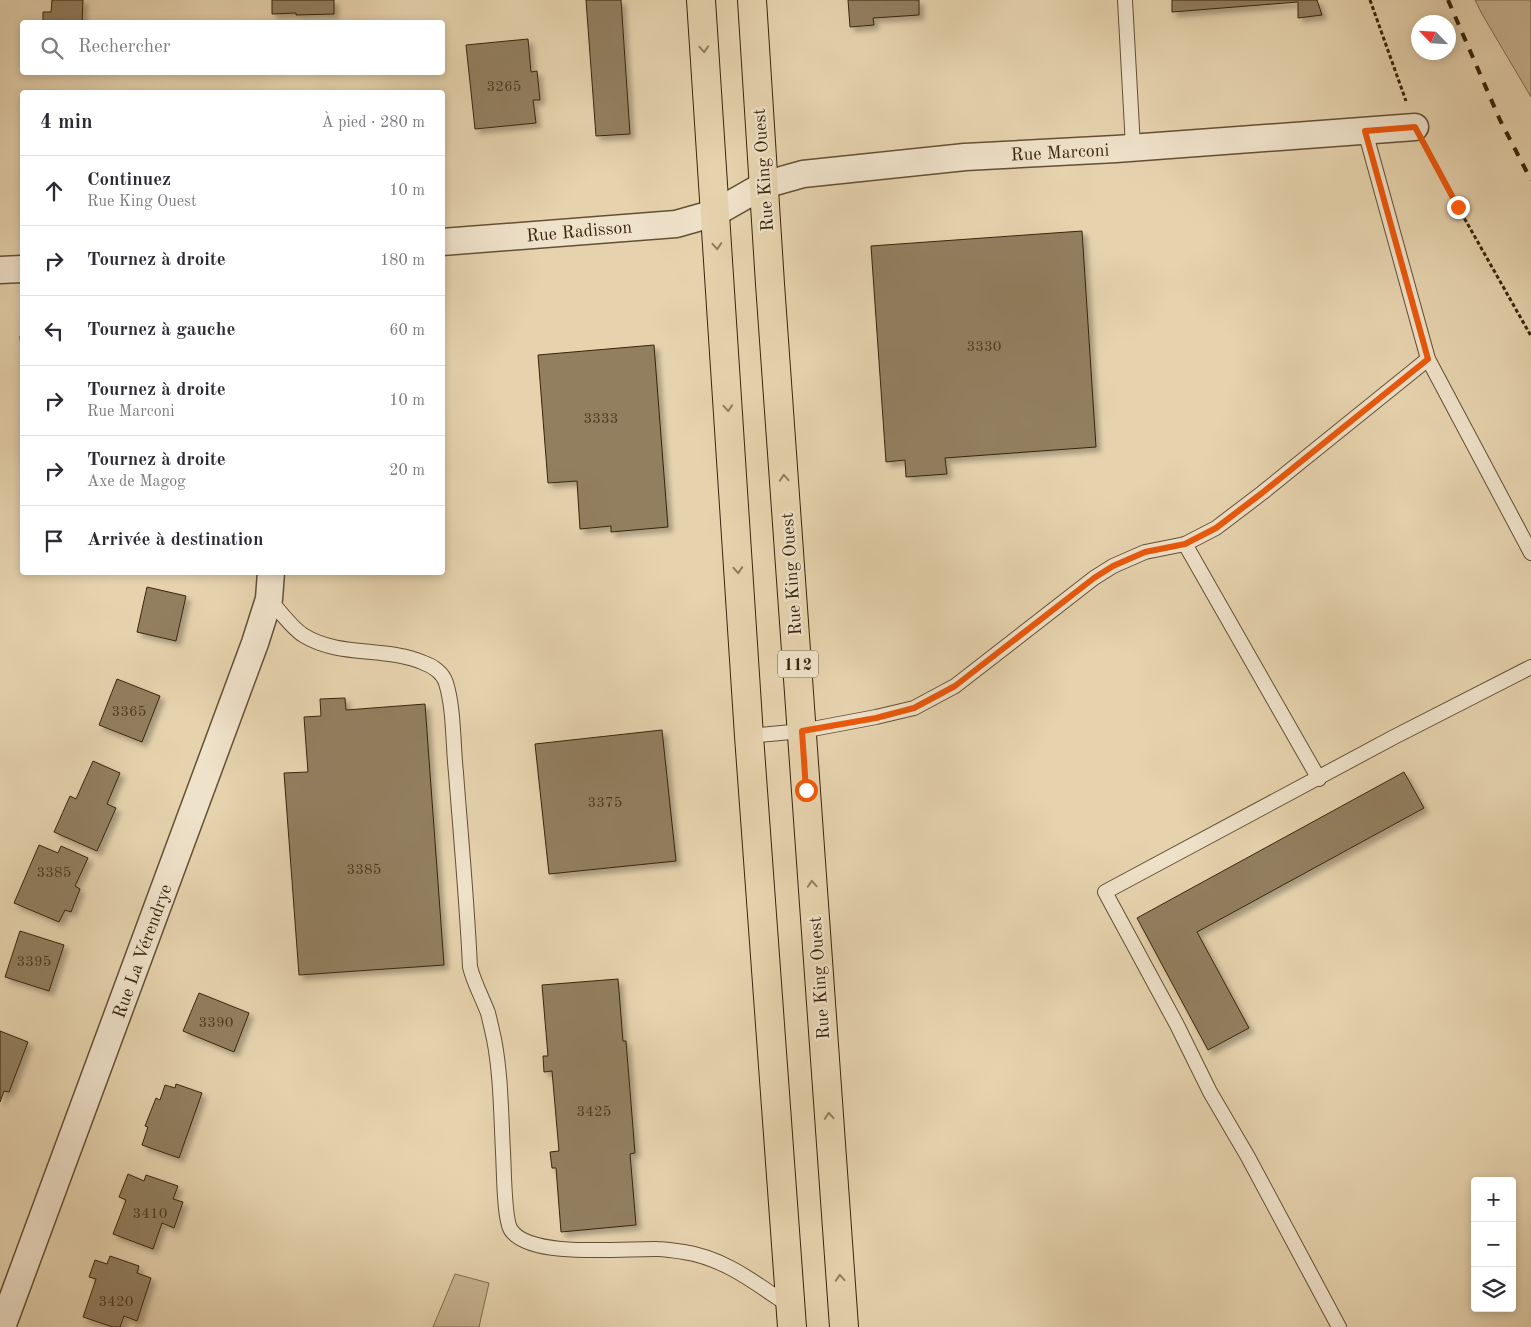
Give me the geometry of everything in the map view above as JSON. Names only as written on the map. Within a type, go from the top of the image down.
[{"type":"main road","points":[[701,0],[749,736],[792,1317]]},
{"type":"main road","name":"Rue King Ouest","points":[[752,0],[844,1327]]},
{"type":"street","name":"Rue Marconi","points":[[714,213],[764,185],[803,174],[966,157],[1415,127]]},
{"type":"street","name":"Rue Radisson","points":[[445,242],[676,224],[714,213]]},
{"type":"street","points":[[0,270],[20,269]]},
{"type":"street","name":"Rue La Vérendrye","points":[[2,1327],[256,643],[269,599],[270,575]]},
{"type":"lane","points":[[1124,0],[1133,147]]},
{"type":"lane","points":[[1365,131],[1428,359],[1531,553]]},
{"type":"lane","points":[[749,736],[802,731],[876,718],[914,708],[955,686],[1094,578],[1113,566],[1145,552],[1185,544],[1216,528],[1428,359]]},
{"type":"lane","points":[[1185,544],[1319,778]]},
{"type":"lane","points":[[269,599],[301,633],[315,642],[332,648],[411,658],[426,663],[439,671],[445,681],[450,704],[470,967],[473,980],[488,1013],[494,1038],[500,1094],[506,1218],[511,1231],[524,1241],[550,1248],[658,1249],[686,1252],[729,1267],[747,1277],[792,1317]]},
{"type":"lane","points":[[1339,1327],[1248,1157],[1210,1092],[1105,892],[1531,667]]},
{"type":"path","points":[[1370,0],[1415,127],[1453,199],[1531,336]]},
{"type":"shaded area","points":[[1475,0],[1531,0],[1531,97],[1482,14]]},
{"type":"shaded area","points":[[455,1274],[489,1283],[479,1327],[433,1327]]},
{"type":"building","points":[[52,0],[83,0],[82,20],[43,20],[43,12],[51,12]]},
{"type":"building","points":[[272,0],[334,0],[334,14],[272,14]]},
{"type":"building","points":[[586,0],[621,0],[630,134],[596,136]]},
{"type":"building","points":[[848,0],[919,0],[919,15],[873,18],[874,25],[850,27]]},
{"type":"building","points":[[1172,0],[1317,0],[1322,15],[1298,18],[1298,2],[1172,12]]},
{"type":"building","points":[[528,39],[531,72],[537,71],[540,100],[533,100],[536,123],[475,129],[466,45]]},
{"type":"building","points":[[1082,231],[1096,447],[945,458],[947,474],[906,477],[905,460],[886,462],[871,246]]},
{"type":"building","points":[[654,345],[668,527],[611,532],[611,526],[580,529],[577,481],[548,483],[538,355]]},
{"type":"building","points":[[147,587],[186,596],[176,641],[137,632]]},
{"type":"building","points":[[117,679],[160,696],[142,742],[99,725]]},
{"type":"building","points":[[345,698],[346,710],[425,704],[444,965],[299,975],[284,773],[308,772],[304,717],[321,716],[320,699]]},
{"type":"building","points":[[662,730],[676,861],[549,874],[535,744]]},
{"type":"building","points":[[93,761],[120,773],[107,804],[116,808],[97,851],[54,832],[70,796],[76,799]]},
{"type":"building","points":[[1404,772],[1424,808],[1197,932],[1249,1028],[1208,1050],[1137,918]]},
{"type":"building","points":[[39,845],[58,853],[61,846],[88,858],[75,886],[80,889],[71,912],[65,910],[59,922],[14,903]]},
{"type":"building","points":[[20,931],[64,945],[49,991],[5,977]]},
{"type":"building","points":[[618,979],[623,1041],[626,1041],[635,1153],[630,1154],[636,1225],[561,1232],[556,1168],[552,1168],[550,1152],[559,1151],[552,1071],[544,1072],[543,1056],[548,1056],[542,985]]},
{"type":"building","points":[[199,993],[249,1013],[234,1052],[183,1031]]},
{"type":"building","points":[[0,1031],[28,1042],[9,1092],[4,1091],[0,1102]]},
{"type":"building","points":[[176,1084],[202,1093],[179,1158],[142,1145],[148,1127],[145,1126],[156,1098],[160,1100],[165,1085],[175,1088]]},
{"type":"building","points":[[128,1174],[144,1181],[146,1175],[178,1186],[173,1199],[183,1202],[174,1228],[162,1223],[153,1249],[113,1234],[126,1200],[119,1197]]},
{"type":"building","points":[[110,1256],[139,1266],[137,1273],[151,1278],[137,1321],[124,1316],[120,1327],[113,1327],[83,1317],[96,1279],[89,1277],[95,1260],[107,1264]]},
{"type":"railway","points":[[1448,0],[1500,120],[1531,180]]},
{"type":"route","points":[[806,790],[802,731],[876,718],[914,708],[955,686],[1094,578],[1113,566],[1145,552],[1185,544],[1216,528],[1428,359],[1365,131],[1415,127],[1458,207]]}]
